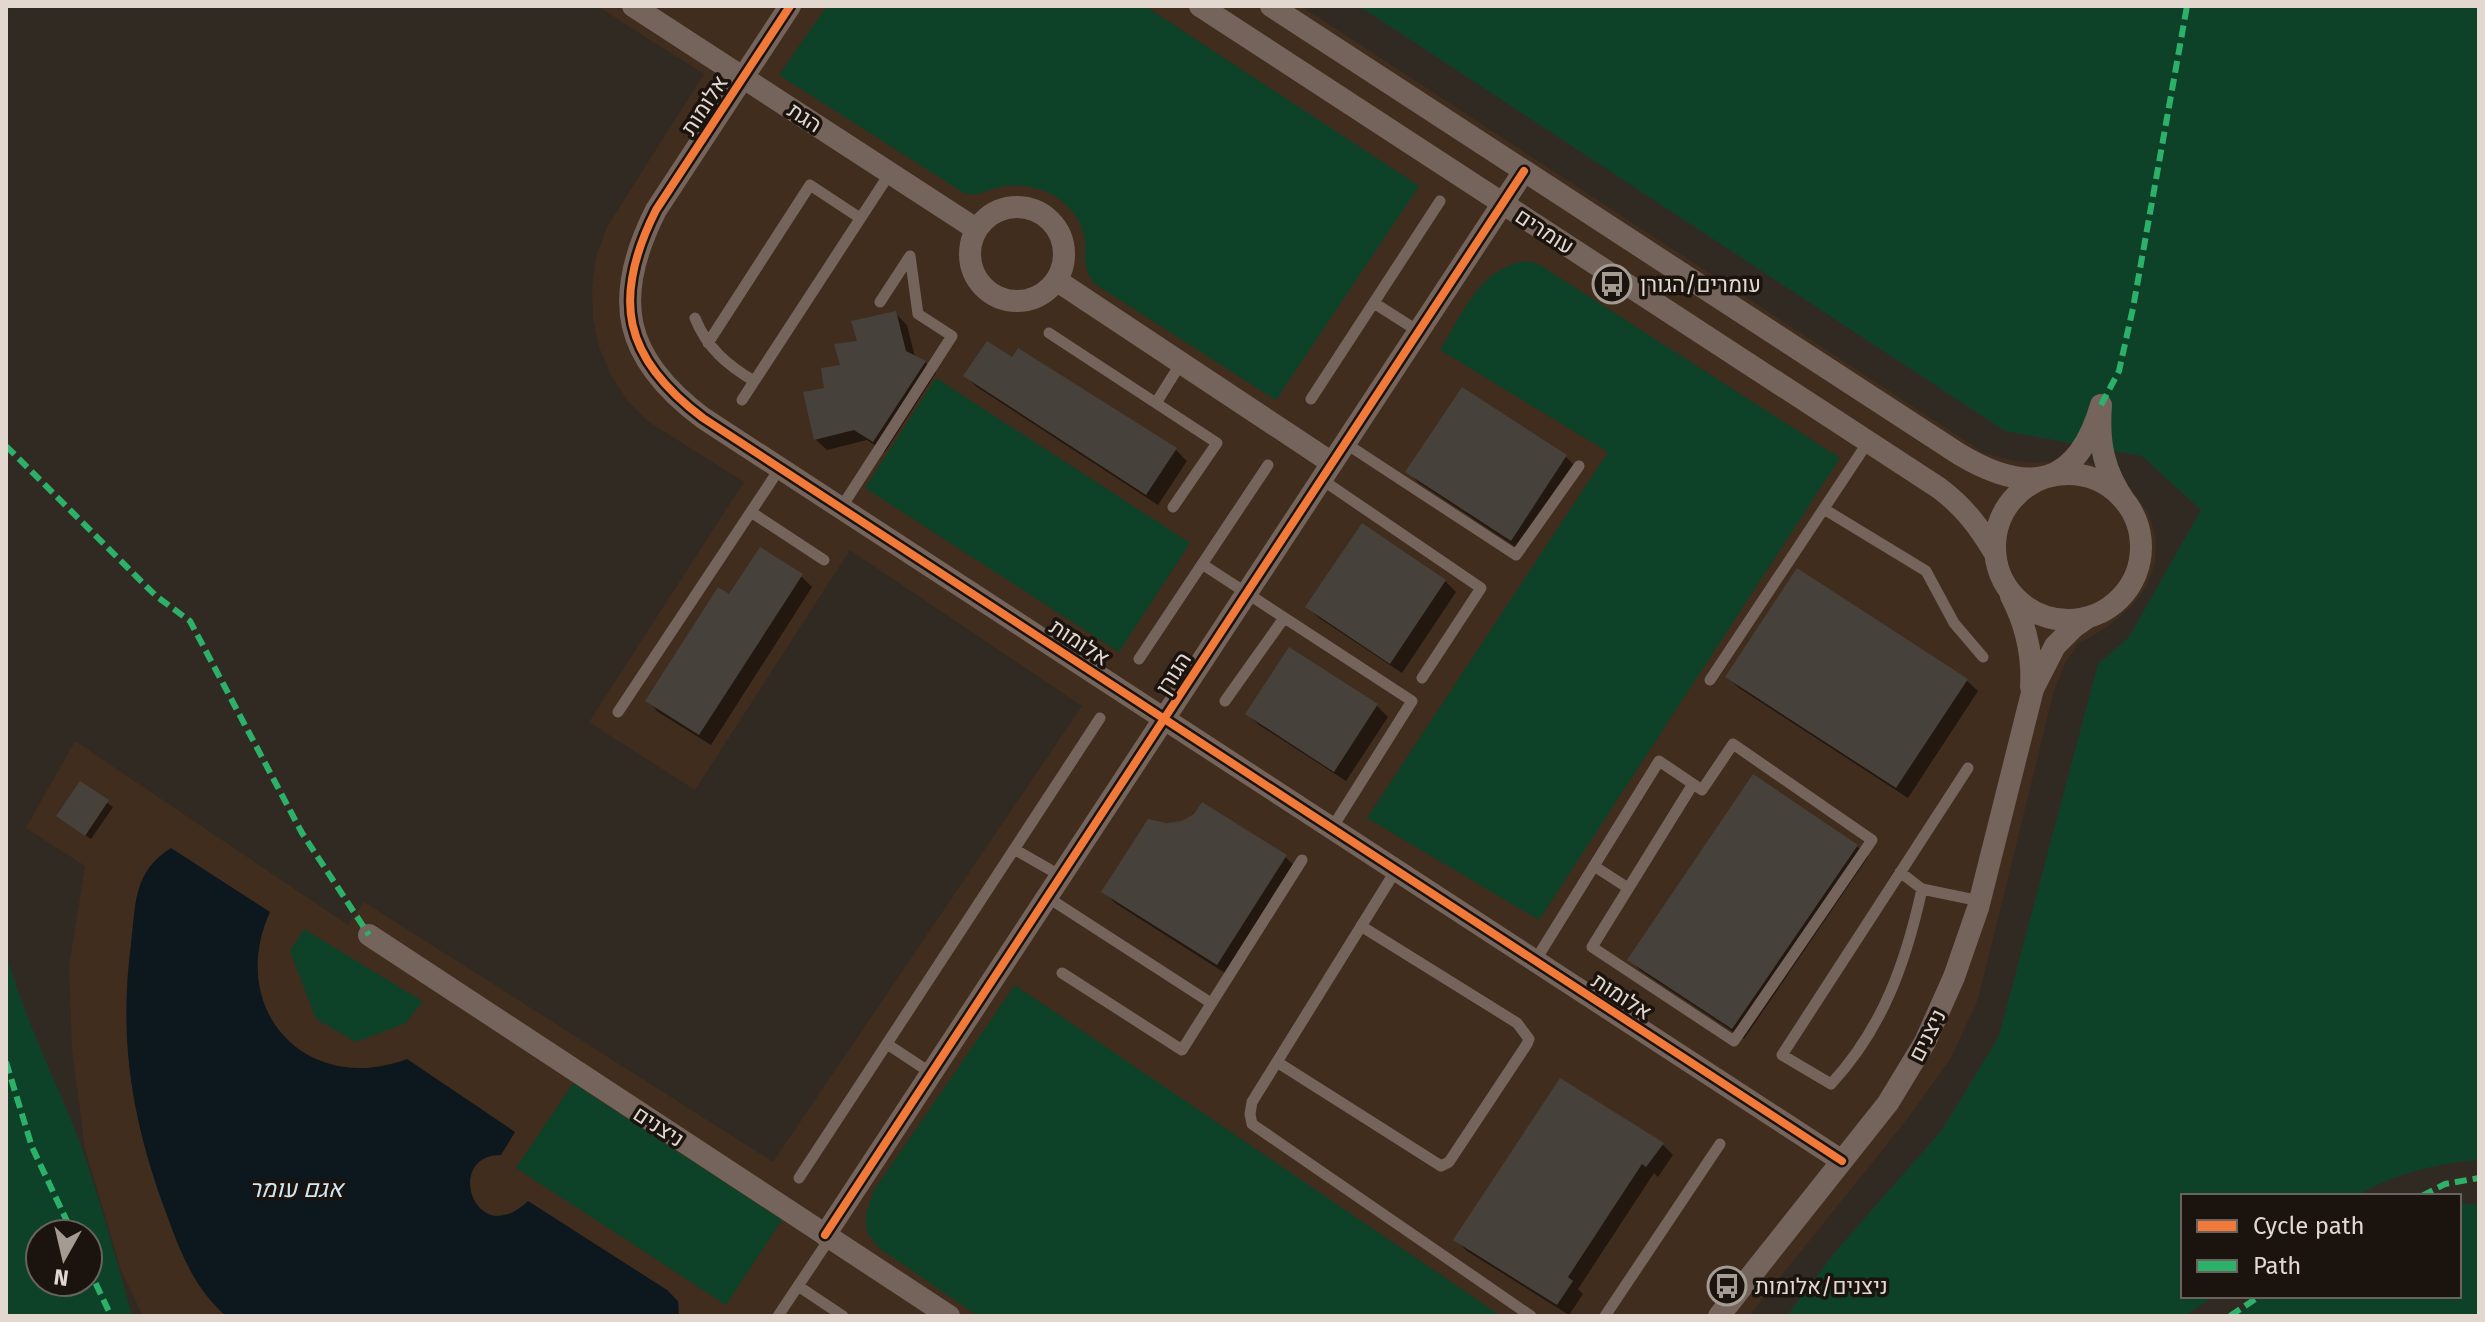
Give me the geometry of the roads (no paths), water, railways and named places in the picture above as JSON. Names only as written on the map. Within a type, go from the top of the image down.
[{"type":"street","name":"הגת","points":[[633,6],[976,229]]},
{"type":"street","name":"אלומות","points":[[790,6],[656,210],[640,242],[631,272],[629,301],[633,329],[643,355],[658,379],[703,418],[1842,1161]]},
{"type":"street","name":"עומרים","points":[[1200,6],[1961,504],[1976,521],[1994,552]]},
{"type":"street","name":"עומרים","points":[[1271,6],[1973,463],[2014,477],[2049,477]]},
{"type":"street","name":"הגורן","points":[[828,1236],[931,1073],[1524,171]]},
{"type":"street","points":[[1024,207],[1042,213],[1055,225],[1063,241],[1064,260],[1056,280],[1046,291],[1030,299],[1011,300],[993,294],[979,282],[971,266],[970,247],[976,229],[989,216],[1005,208],[1024,207]]},
{"type":"street","points":[[1056,280],[1181,363],[1327,471]]},
{"type":"street","points":[[2101,405],[2104,464],[2113,485],[2126,503],[2134,515],[2141,543],[2137,572],[2131,585],[2112,606],[2087,618],[2057,620],[2030,610],[2009,592],[1996,566],[1994,552],[1998,523],[2004,510],[2023,489],[2066,468],[2081,452],[2091,435],[2101,405]]},
{"type":"street","points":[[2049,477],[2078,475],[2092,478],[2117,493],[2126,503]]},
{"type":"street","name":"ניצנים","points":[[2009,592],[2023,623],[2029,650],[2029,700]]},
{"type":"street","name":"ניצנים","points":[[1719,1316],[1888,1103],[1925,1042],[1954,977],[1980,901],[2029,700],[2042,667],[2055,646],[2087,618]]},
{"type":"street","name":"ניצנים","points":[[369,935],[949,1316]]},
{"type":"lane","points":[[742,400],[890,173]]},
{"type":"lane","points":[[708,343],[810,185],[860,218]]},
{"type":"lane","points":[[1311,399],[1440,201]]},
{"type":"lane","points":[[841,508],[952,336],[918,314],[910,256],[880,302]]},
{"type":"lane","points":[[1374,303],[1418,331]]},
{"type":"lane","points":[[695,318],[708,343],[726,362],[754,381]]},
{"type":"lane","points":[[1049,333],[1217,443],[1173,507]]},
{"type":"lane","points":[[1156,403],[1181,363]]},
{"type":"lane","points":[[1710,680],[1868,442]]},
{"type":"lane","points":[[1345,443],[1516,555],[1579,466]]},
{"type":"lane","points":[[1139,659],[1268,465]]},
{"type":"lane","points":[[618,712],[780,468]]},
{"type":"lane","points":[[1327,471],[1481,588],[1422,678]]},
{"type":"lane","points":[[1824,509],[1926,571],[1954,623],[1983,657]]},
{"type":"lane","points":[[751,512],[824,560]]},
{"type":"lane","points":[[1202,564],[1412,701],[1332,828]]},
{"type":"lane","points":[[1225,701],[1284,618]]},
{"type":"lane","points":[[799,1178],[1100,718]]},
{"type":"lane","points":[[1535,961],[1659,761],[1702,790],[1733,744],[1872,840],[1734,1041],[1592,947],[1693,784]]},
{"type":"lane","points":[[1922,889],[1909,945],[1890,996],[1865,1043],[1849,1064],[1831,1084],[1782,1055],[1968,768]]},
{"type":"lane","points":[[1014,849],[1061,876]]},
{"type":"lane","points":[[1062,973],[1182,1050],[1302,860]]},
{"type":"lane","points":[[1594,866],[1628,888]]},
{"type":"lane","points":[[1396,870],[1252,1102],[1252,1124],[1531,1316]]},
{"type":"lane","points":[[1900,872],[1922,889],[1980,901]]},
{"type":"lane","points":[[1047,897],[1211,1003]]},
{"type":"lane","points":[[1277,1062],[1441,1166],[1449,1162],[1527,1044],[1529,1039],[1517,1023],[1361,926]]},
{"type":"lane","points":[[887,1044],[931,1073]]},
{"type":"lane","points":[[1605,1316],[1720,1144]]},
{"type":"lane","points":[[778,1316],[828,1236]]},
{"type":"lane","points":[[798,1286],[843,1316]]},
{"type":"water","name":"אגם עומר","points":[[171,848],[270,912],[259,948],[259,981],[267,1011],[284,1036],[308,1055],[337,1066],[370,1068],[407,1059],[515,1132],[501,1155],[483,1159],[473,1169],[470,1183],[473,1197],[481,1209],[493,1215],[509,1214],[528,1201],[667,1290],[678,1301],[679,1316],[226,1316],[215,1306],[198,1283],[178,1245],[156,1184],[137,1117],[128,1050],[127,980],[136,902],[149,867]]},
{"type":"place","name":"עומרים/הגורן","points":[[1612,284]]},
{"type":"place","name":"ניצנים/אלומות","points":[[1727,1286]]}]
